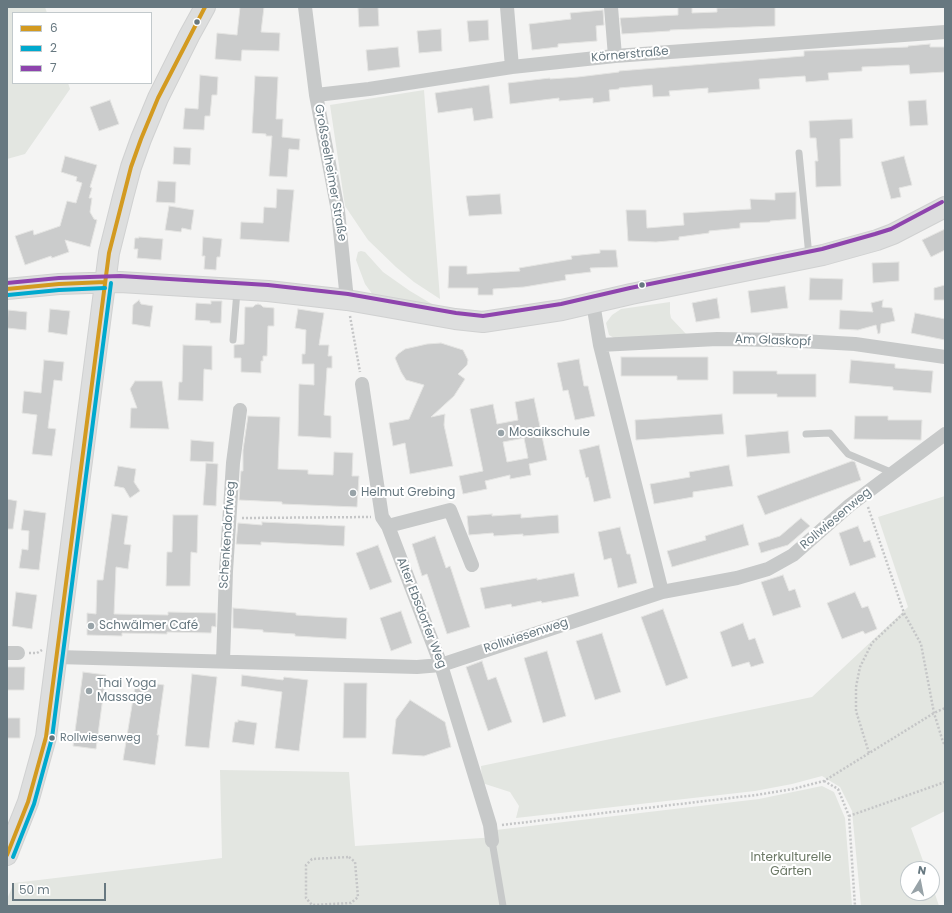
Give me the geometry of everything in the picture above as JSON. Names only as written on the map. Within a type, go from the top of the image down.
[{"type":"main road","points":[[8,852],[28,802],[46,737],[49,654],[109,253],[131,167],[141,139],[158,98],[203,8]]},
{"type":"main road","points":[[7,289],[58,284],[105,282],[268,291],[347,300],[455,319],[483,322],[562,310],[809,258],[858,246],[893,234],[945,207]]},
{"type":"street","points":[[507,7],[512,67]]},
{"type":"street","points":[[611,7],[614,56]]},
{"type":"street","name":"Großseelheimer Straße","points":[[308,11],[316,95],[338,211],[347,300]]},
{"type":"street","name":"Körnerstraße","points":[[316,95],[369,89],[512,67],[614,56],[945,32]]},
{"type":"street","points":[[593,303],[600,345],[662,592]]},
{"type":"street","name":"Am Glaskopf","points":[[600,345],[717,339],[782,340],[855,344],[945,357]]},
{"type":"street","name":"Alter Ebsdorfer Weg","points":[[362,384],[385,521],[441,665],[490,825],[492,842]]},
{"type":"street","name":"Schenkendorfweg","points":[[223,661],[229,518],[233,463],[240,410]]},
{"type":"street","name":"Rollwiesenweg","points":[[49,654],[417,667],[441,665],[662,592],[737,578],[768,569],[793,555],[850,505],[945,434]]},
{"type":"street","points":[[385,521],[450,510],[472,565]]},
{"type":"lane","points":[[799,153],[809,258]]},
{"type":"lane","points":[[232,340],[237,289]]},
{"type":"lane","points":[[806,434],[830,433],[848,454],[893,473]]},
{"type":"lane","points":[[492,842],[503,906]]},
{"type":"path","points":[[347,300],[359,359]]},
{"type":"path","points":[[872,517],[904,613],[921,644],[934,713],[945,745]]},
{"type":"path","points":[[229,518],[385,521]]},
{"type":"path","points":[[869,753],[856,711],[856,687],[860,667],[872,644],[904,613]]},
{"type":"path","points":[[37,653],[49,654]]},
{"type":"path","points":[[490,825],[500,826],[756,795],[824,781],[934,713],[945,708]]},
{"type":"path","points":[[824,781],[838,789],[849,816],[855,906]]},
{"type":"path","points":[[849,816],[945,782]]},
{"type":"path","points":[[349,857],[355,862],[358,898],[351,903],[323,906],[312,905],[306,898],[306,865],[312,860],[349,857]]},
{"type":"green space","points":[[7,7],[45,7],[47,12],[12,12],[12,84],[68,84],[70,89],[25,154],[7,159]]},
{"type":"green space","points":[[424,90],[440,299],[414,282],[368,240],[345,206],[330,105]]},
{"type":"green space","points":[[358,252],[365,252],[383,272],[410,291],[437,307],[373,295],[365,284],[356,260]]},
{"type":"green space","points":[[670,302],[671,318],[687,335],[614,338],[609,335],[606,323],[612,315],[621,309]]},
{"type":"green space","points":[[945,496],[945,811],[911,828],[923,861],[900,861],[900,901],[937,901],[939,906],[861,906],[852,811],[840,787],[822,776],[792,784],[755,791],[516,818],[519,806],[510,792],[482,783],[481,766],[812,697],[908,607],[878,517]]},
{"type":"green space","name":"Interkulturelle Gärten","points":[[220,770],[349,772],[355,846],[498,837],[496,830],[759,799],[822,786],[834,792],[845,818],[852,906],[7,906],[7,899],[14,883],[222,858]]},
{"type":"building","points":[[240,7],[264,7],[261,32],[280,33],[279,51],[242,50],[241,61],[215,59],[217,33],[237,35]]},
{"type":"building","points":[[378,7],[379,26],[359,27],[358,8]]},
{"type":"building","points":[[678,7],[692,7],[692,13],[717,12],[717,8],[775,7],[775,26],[670,30],[622,34],[620,18],[678,15]]},
{"type":"building","points":[[603,10],[604,25],[596,26],[597,41],[558,44],[558,47],[532,50],[529,24],[571,19],[570,13]]},
{"type":"building","points":[[488,20],[489,40],[469,42],[467,21]]},
{"type":"building","points":[[441,29],[442,51],[419,53],[417,31]]},
{"type":"building","points":[[930,44],[930,47],[945,47],[945,72],[910,74],[909,65],[862,67],[862,71],[828,73],[829,80],[806,82],[805,76],[759,79],[760,89],[708,93],[708,88],[669,91],[670,96],[653,97],[652,85],[609,90],[610,101],[593,103],[593,98],[559,101],[559,98],[510,104],[508,83],[550,78],[578,77],[619,71],[804,56],[804,51],[908,47]]},
{"type":"building","points":[[398,47],[400,67],[368,71],[366,50]]},
{"type":"building","points":[[200,75],[218,77],[217,95],[212,95],[210,116],[205,116],[204,130],[183,129],[185,108],[198,109]]},
{"type":"building","points":[[255,76],[278,77],[276,119],[283,119],[282,137],[300,139],[299,150],[289,149],[287,177],[269,176],[272,136],[252,133]]},
{"type":"building","points":[[489,85],[493,118],[474,121],[472,108],[438,113],[435,93]]},
{"type":"building","points":[[110,100],[119,124],[99,131],[90,107]]},
{"type":"building","points":[[926,100],[928,125],[910,126],[908,101]]},
{"type":"building","points":[[852,119],[853,138],[840,139],[841,186],[816,187],[815,161],[818,161],[816,138],[810,138],[809,121]]},
{"type":"building","points":[[174,147],[191,148],[190,165],[173,164]]},
{"type":"building","points":[[65,156],[97,165],[90,187],[92,188],[89,198],[92,198],[90,212],[94,219],[97,220],[90,247],[65,240],[69,252],[52,258],[51,256],[25,265],[15,236],[33,230],[34,235],[60,226],[67,201],[76,203],[82,183],[76,181],[77,177],[61,172]]},
{"type":"building","points":[[904,156],[912,185],[899,188],[901,197],[891,199],[881,162]]},
{"type":"building","points":[[158,181],[176,182],[175,203],[156,202]]},
{"type":"building","points":[[277,189],[294,190],[289,242],[240,239],[241,222],[263,223],[264,207],[276,208]]},
{"type":"building","points":[[796,192],[796,219],[740,223],[740,228],[709,231],[709,233],[679,237],[679,240],[656,242],[628,241],[626,210],[646,210],[647,228],[684,225],[683,213],[751,209],[750,199],[775,200],[775,193]]},
{"type":"building","points":[[500,194],[502,214],[469,216],[466,196]]},
{"type":"building","points":[[169,206],[194,210],[191,230],[182,228],[181,232],[165,230]]},
{"type":"building","points":[[945,229],[945,250],[931,257],[922,240]]},
{"type":"building","points":[[203,237],[222,239],[220,257],[217,257],[216,270],[204,269],[205,256],[202,256]]},
{"type":"building","points":[[135,238],[163,239],[161,260],[137,258],[138,249],[134,249]]},
{"type":"building","points":[[600,250],[616,250],[618,267],[590,268],[591,272],[565,275],[566,280],[524,287],[493,289],[493,295],[478,295],[478,288],[448,288],[449,266],[467,266],[467,274],[520,271],[519,268],[572,259],[571,256],[600,253]]},
{"type":"building","points":[[899,262],[899,281],[873,283],[872,263]]},
{"type":"building","points":[[810,278],[843,279],[842,300],[809,300]]},
{"type":"building","points":[[945,285],[945,300],[934,300],[934,288]]},
{"type":"building","points":[[785,286],[788,308],[751,313],[748,291]]},
{"type":"building","points":[[717,298],[720,318],[696,322],[692,303]]},
{"type":"building","points":[[139,300],[141,304],[153,306],[150,327],[132,324],[133,305]]},
{"type":"building","points":[[883,300],[882,307],[892,308],[895,321],[881,324],[880,333],[878,334],[876,325],[858,330],[839,329],[840,310],[873,312],[871,303]]},
{"type":"building","points":[[211,301],[222,301],[221,323],[210,323],[210,321],[195,320],[196,303],[211,304]]},
{"type":"building","points":[[258,304],[263,307],[274,308],[274,326],[268,326],[267,356],[263,356],[263,361],[261,361],[261,373],[241,372],[241,358],[234,358],[234,345],[244,344],[245,307],[253,307]]},
{"type":"building","points":[[50,309],[70,311],[67,335],[48,332]]},
{"type":"building","points":[[298,309],[324,313],[319,345],[329,345],[328,356],[332,356],[332,368],[327,368],[324,415],[331,416],[331,438],[298,436],[299,384],[314,385],[314,364],[302,364],[302,354],[305,354],[306,330],[295,328]]},
{"type":"building","points":[[8,310],[27,312],[26,330],[7,328]]},
{"type":"building","points":[[915,313],[945,319],[945,340],[911,333]]},
{"type":"building","points":[[441,343],[463,350],[468,360],[467,365],[458,374],[465,379],[454,396],[431,417],[445,414],[444,425],[453,466],[410,474],[405,443],[393,446],[389,423],[409,419],[424,385],[406,380],[395,358],[405,349],[427,344]]},
{"type":"building","points":[[183,345],[212,346],[212,370],[204,369],[203,401],[178,400],[179,382],[182,382]]},
{"type":"building","points":[[621,357],[708,357],[708,380],[677,380],[677,376],[621,376]]},
{"type":"building","points":[[579,359],[584,386],[588,386],[595,416],[575,420],[568,390],[563,391],[557,363]]},
{"type":"building","points":[[44,360],[64,362],[62,381],[54,380],[48,428],[56,429],[52,456],[32,454],[37,415],[22,413],[24,391],[41,393]]},
{"type":"building","points":[[851,360],[895,364],[895,368],[933,371],[931,393],[893,390],[893,387],[849,383]]},
{"type":"building","points":[[733,371],[777,371],[777,374],[816,374],[816,397],[777,397],[777,394],[733,394]]},
{"type":"building","points":[[135,381],[162,381],[169,429],[130,428],[131,408],[137,408],[130,389]]},
{"type":"building","points":[[534,398],[547,460],[529,464],[531,475],[510,479],[510,475],[485,481],[487,489],[463,494],[459,476],[483,471],[470,409],[493,404],[497,424],[518,420],[515,402]],"holes":[[[524,438],[528,458],[507,462],[503,442]]]},
{"type":"building","points":[[722,414],[724,434],[636,440],[635,420]]},
{"type":"building","points":[[248,416],[280,417],[278,469],[308,470],[308,474],[333,475],[334,452],[353,453],[352,476],[359,476],[357,507],[282,504],[282,502],[239,500],[241,471],[243,471],[243,450]]},
{"type":"building","points":[[855,416],[888,416],[888,420],[922,420],[921,440],[854,439]]},
{"type":"building","points":[[788,431],[790,453],[747,457],[745,435]]},
{"type":"building","points":[[191,440],[214,442],[213,462],[190,461]]},
{"type":"building","points":[[599,445],[611,498],[594,502],[579,450]]},
{"type":"building","points":[[852,461],[855,462],[861,480],[765,515],[757,496]]},
{"type":"building","points":[[206,463],[218,464],[216,506],[203,505]]},
{"type":"building","points":[[729,465],[733,486],[693,492],[693,497],[654,504],[650,484],[690,477],[689,472]]},
{"type":"building","points":[[118,466],[136,469],[134,482],[140,491],[130,498],[124,488],[114,486]]},
{"type":"building","points":[[7,499],[17,501],[13,529],[7,529]]},
{"type":"building","points":[[24,510],[46,513],[39,570],[19,568],[22,549],[28,550],[29,531],[21,530]]},
{"type":"building","points":[[112,514],[128,516],[124,544],[131,545],[128,569],[116,567],[114,614],[168,615],[168,612],[216,613],[216,627],[212,626],[211,633],[167,632],[167,634],[122,633],[122,636],[87,635],[87,613],[96,614],[97,580],[103,580]]},
{"type":"building","points":[[492,514],[492,516],[521,514],[521,518],[558,515],[559,533],[523,536],[523,534],[494,536],[493,533],[469,535],[467,516]]},
{"type":"building","points":[[173,515],[198,515],[197,553],[191,552],[190,586],[166,586],[167,552],[172,552]]},
{"type":"building","points":[[801,518],[810,526],[788,545],[761,553],[758,543],[780,536]]},
{"type":"building","points":[[262,522],[345,526],[344,546],[261,542],[261,545],[236,544],[238,523],[262,525]]},
{"type":"building","points":[[743,524],[749,545],[672,567],[667,551],[706,540],[705,536]]},
{"type":"building","points":[[858,526],[864,542],[870,540],[876,557],[850,566],[839,533]]},
{"type":"building","points":[[620,527],[627,554],[630,554],[637,583],[618,588],[611,558],[604,560],[598,532]]},
{"type":"building","points":[[435,536],[446,568],[450,566],[470,627],[447,634],[427,574],[422,576],[412,544]]},
{"type":"building","points":[[378,545],[392,582],[370,590],[356,553]]},
{"type":"building","points":[[574,573],[579,596],[542,603],[541,601],[512,607],[511,604],[485,609],[480,588]]},
{"type":"building","points":[[783,575],[789,591],[795,589],[801,607],[773,616],[761,582]]},
{"type":"building","points":[[16,592],[37,595],[32,629],[12,626]]},
{"type":"building","points":[[855,592],[862,608],[868,606],[877,629],[865,634],[863,631],[842,639],[827,603]]},
{"type":"building","points":[[233,608],[296,613],[296,615],[347,618],[346,639],[295,636],[295,634],[233,628]]},
{"type":"building","points":[[663,609],[688,678],[666,686],[641,617]]},
{"type":"building","points":[[401,611],[412,643],[391,651],[380,618]]},
{"type":"building","points":[[743,623],[749,640],[755,638],[764,663],[751,667],[749,662],[732,667],[720,632]]},
{"type":"building","points":[[602,633],[621,692],[595,700],[576,641]]},
{"type":"building","points":[[547,651],[566,716],[543,723],[524,658]]},
{"type":"building","points":[[482,661],[488,680],[496,677],[512,722],[488,731],[466,667]]},
{"type":"building","points":[[7,667],[25,667],[24,690],[7,690]]},
{"type":"building","points":[[83,672],[106,675],[96,749],[73,746]]},
{"type":"building","points":[[192,674],[217,677],[209,748],[185,746]]},
{"type":"building","points":[[242,675],[283,680],[284,677],[308,680],[299,751],[275,748],[282,692],[241,686]]},
{"type":"building","points":[[136,681],[164,685],[157,735],[159,735],[155,765],[123,760]]},
{"type":"building","points":[[344,683],[367,683],[366,738],[343,738]]},
{"type":"building","points":[[410,700],[445,722],[451,747],[424,756],[392,754],[396,719]]},
{"type":"building","points":[[7,718],[20,718],[20,738],[7,738]]},
{"type":"building","points":[[238,720],[257,723],[254,745],[232,742],[235,722],[238,722]]},
{"type":"transit line","name":"6","points":[[7,855],[28,802],[46,737],[109,253],[131,167],[141,139],[158,98],[205,7]]},
{"type":"transit line","name":"7","points":[[7,283],[59,278],[120,276],[268,285],[348,294],[456,313],[483,316],[561,304],[630,288],[822,249],[891,229],[942,202]]},
{"type":"transit line","name":"6","points":[[7,289],[59,284],[105,282]]},
{"type":"transit line","name":"2","points":[[13,857],[34,804],[52,738],[111,283]]},
{"type":"transit line","name":"2","points":[[8,295],[59,290],[105,288]]},
{"type":"place","name":"Mosaikschule","points":[[501,433]]},
{"type":"place","name":"Helmut Grebing","points":[[353,493]]},
{"type":"place","name":"Schwälmer Café","points":[[91,626]]},
{"type":"place","name":"Thai Yoga Massage","points":[[89,691]]},
{"type":"place","name":"Rollwiesenweg","points":[[52,738]]}]
